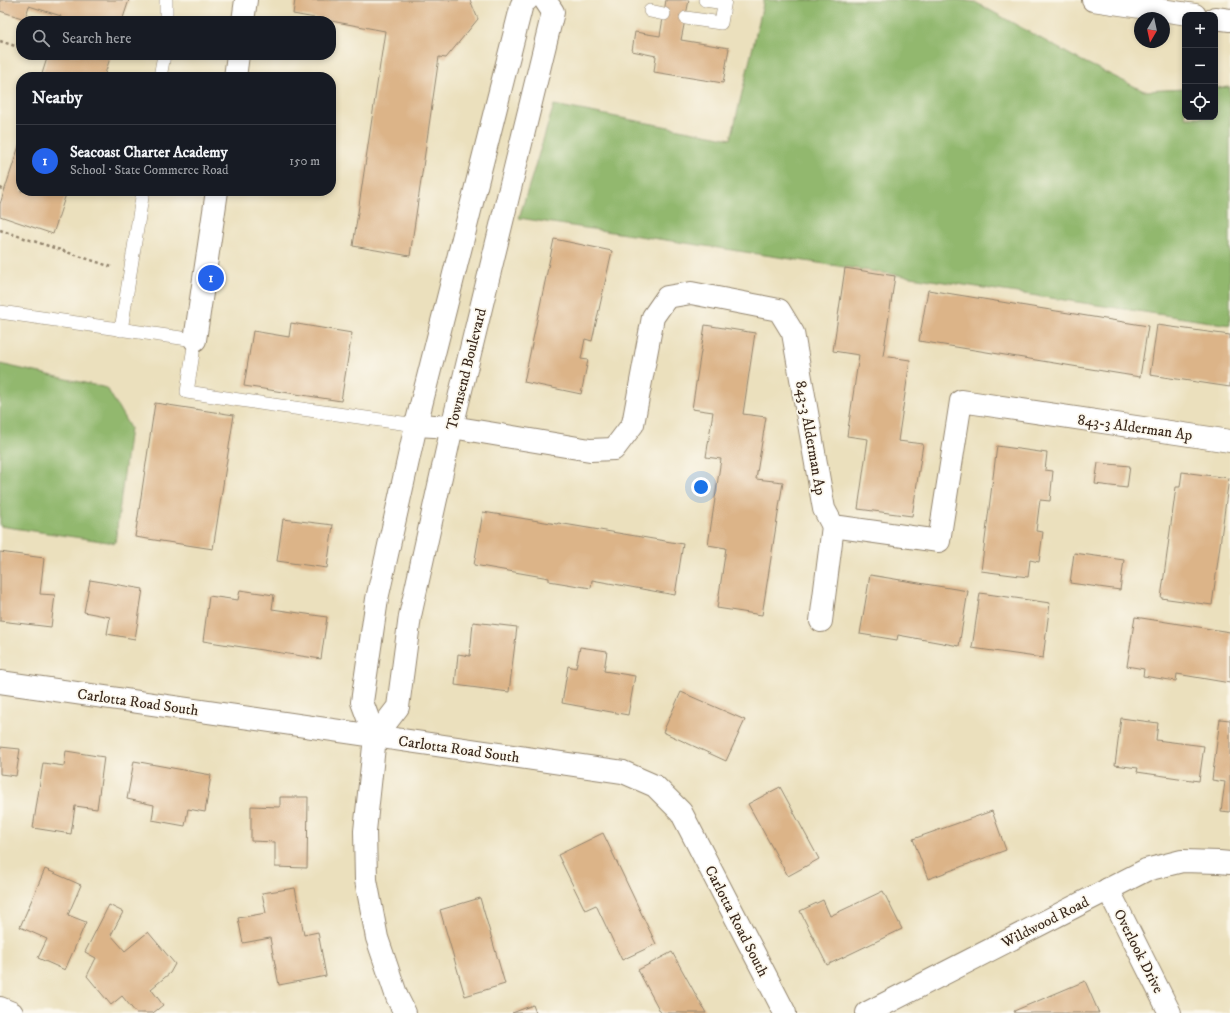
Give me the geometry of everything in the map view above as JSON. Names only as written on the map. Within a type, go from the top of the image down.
[{"type":"street","points":[[244,16],[246,0]]},
{"type":"street","points":[[406,1013],[397,997],[377,938],[366,880],[366,831],[375,737],[362,702],[377,599],[416,425],[522,4],[527,0]]},
{"type":"street","name":"Townsend Boulevard","points":[[375,737],[398,707],[410,616],[452,427],[553,12],[545,0]]},
{"type":"street","points":[[1093,0],[1182,13]]},
{"type":"street","points":[[1218,18],[1230,20]]},
{"type":"street","points":[[236,72],[237,60]]},
{"type":"street","points":[[195,340],[216,196]]},
{"type":"street","name":"843-3 Alderman Ap","points":[[416,425],[452,427],[590,450],[614,449],[633,424],[653,317],[667,297],[691,293],[779,310],[793,333],[824,509],[833,526],[939,541],[961,401],[1230,441]]},
{"type":"street","points":[[821,621],[833,526]]},
{"type":"street","name":"Carlotta Road South","points":[[0,682],[623,772],[655,786],[681,812],[785,1013]]},
{"type":"street","name":"Wildwood Road","points":[[868,1013],[1146,870],[1182,861],[1230,863]]},
{"type":"street","name":"Overlook Drive","points":[[1108,890],[1170,1013]]},
{"type":"street","points":[[0,1008],[12,1013]]},
{"type":"lane","points":[[166,0],[166,16]]},
{"type":"lane","points":[[686,18],[721,23],[725,2],[705,0]]},
{"type":"lane","points":[[650,11],[664,14]]},
{"type":"lane","points":[[161,72],[163,60]]},
{"type":"lane","points":[[121,330],[142,196]]},
{"type":"lane","points":[[0,312],[195,340],[187,392],[416,425]]},
{"type":"path","points":[[0,42],[16,47]]},
{"type":"path","points":[[0,188],[5,190]]},
{"type":"path","points":[[0,230],[114,268]]},
{"type":"green space","points":[[764,0],[960,0],[975,2],[1076,58],[1144,91],[1182,89],[1182,120],[1218,120],[1218,88],[1230,87],[1230,325],[519,218],[554,105],[731,139]]},
{"type":"green space","points":[[0,364],[107,388],[130,428],[115,543],[0,526]]},
{"type":"building","points":[[0,0],[129,0],[124,16],[61,16],[29,6],[26,16],[16,16],[0,11]]},
{"type":"building","points":[[295,0],[470,0],[478,19],[446,58],[439,57],[410,256],[353,246],[385,31],[336,22],[336,16],[304,16],[293,14]]},
{"type":"building","points":[[666,0],[689,0],[681,40],[729,48],[723,83],[654,72],[656,56],[632,51],[635,32],[660,36]]},
{"type":"building","points":[[46,60],[109,60],[106,72],[43,72]]},
{"type":"building","points":[[16,155],[16,196],[65,196],[53,234],[0,216],[0,204]]},
{"type":"building","points":[[554,239],[612,251],[592,341],[585,339],[581,359],[588,360],[581,394],[524,382]]},
{"type":"building","points":[[845,268],[895,276],[883,356],[910,360],[898,441],[923,444],[912,516],[858,509],[868,439],[847,436],[859,355],[833,351]]},
{"type":"building","points":[[928,290],[1148,326],[1140,377],[919,341]]},
{"type":"building","points":[[291,323],[352,333],[341,401],[244,386],[253,331],[289,337]]},
{"type":"building","points":[[705,325],[755,333],[743,414],[766,417],[756,479],[783,482],[762,615],[717,608],[726,548],[708,545],[721,459],[706,457],[713,412],[692,409]]},
{"type":"building","points":[[1157,325],[1230,335],[1230,387],[1150,375]]},
{"type":"building","points":[[155,403],[234,415],[213,549],[135,537]]},
{"type":"building","points":[[997,446],[1047,453],[1045,470],[1053,471],[1050,501],[1040,500],[1036,531],[1043,532],[1039,562],[1030,560],[1028,577],[981,571]]},
{"type":"building","points":[[1098,463],[1130,466],[1127,488],[1095,484]]},
{"type":"building","points":[[1182,472],[1229,478],[1212,605],[1161,598],[1176,487],[1180,487]]},
{"type":"building","points":[[483,512],[683,544],[675,595],[592,580],[591,588],[549,581],[549,578],[474,565]]},
{"type":"building","points":[[283,519],[333,525],[327,568],[277,561]]},
{"type":"building","points":[[0,552],[44,558],[40,594],[55,595],[51,627],[0,621]]},
{"type":"building","points":[[1074,553],[1124,560],[1120,590],[1070,583]]},
{"type":"building","points":[[870,575],[968,591],[959,646],[898,635],[897,640],[860,634]]},
{"type":"building","points":[[90,580],[143,589],[135,639],[107,634],[110,617],[84,612]]},
{"type":"building","points":[[240,590],[274,595],[272,609],[327,617],[321,659],[203,641],[209,596],[238,600]]},
{"type":"building","points":[[980,593],[1050,603],[1043,658],[972,648]]},
{"type":"building","points":[[1135,617],[1230,632],[1230,683],[1177,674],[1176,681],[1143,676],[1144,669],[1127,666]]},
{"type":"building","points":[[473,622],[517,627],[509,692],[455,685],[458,654],[470,656]]},
{"type":"building","points":[[580,647],[607,651],[604,671],[635,676],[628,715],[562,703],[568,666],[576,668]]},
{"type":"building","points":[[681,692],[745,720],[726,761],[663,732]]},
{"type":"building","points":[[1121,718],[1158,723],[1156,740],[1204,746],[1199,781],[1137,772],[1138,768],[1115,765]]},
{"type":"building","points":[[1220,719],[1230,720],[1230,812],[1221,811],[1225,782],[1212,780]]},
{"type":"building","points":[[0,747],[20,749],[16,776],[0,774]]},
{"type":"building","points":[[66,751],[104,757],[97,809],[75,806],[71,834],[33,828],[43,763],[64,766]]},
{"type":"building","points":[[134,761],[211,775],[205,812],[188,809],[185,826],[152,820],[154,805],[127,799]]},
{"type":"building","points":[[780,787],[819,859],[788,876],[748,804]]},
{"type":"building","points":[[280,797],[308,797],[307,868],[275,867],[275,842],[251,841],[251,806],[280,807]]},
{"type":"building","points":[[992,811],[1006,850],[928,879],[913,839]]},
{"type":"building","points":[[603,833],[656,944],[622,960],[596,905],[585,910],[558,855]]},
{"type":"building","points":[[45,869],[81,885],[68,915],[86,922],[65,970],[38,958],[47,939],[20,927]]},
{"type":"building","points":[[295,888],[304,935],[318,932],[326,976],[279,985],[270,938],[243,943],[238,918],[266,913],[262,893]]},
{"type":"building","points":[[883,891],[902,929],[827,965],[800,911],[823,900],[830,916]]},
{"type":"building","points":[[480,898],[505,984],[465,996],[440,910]]},
{"type":"building","points":[[109,905],[123,912],[111,935],[125,951],[148,932],[175,964],[170,973],[151,989],[163,1005],[153,1013],[136,1013],[122,996],[111,1005],[87,976],[96,958],[85,952]]},
{"type":"building","points":[[672,952],[706,1013],[661,1013],[638,970]]},
{"type":"building","points":[[1085,981],[1099,1013],[1015,1013],[1014,1011]]},
{"type":"building","points":[[533,1005],[536,1013],[512,1013]]},
{"type":"place","name":"Seacoast Charter Academy","points":[[211,278]]}]
